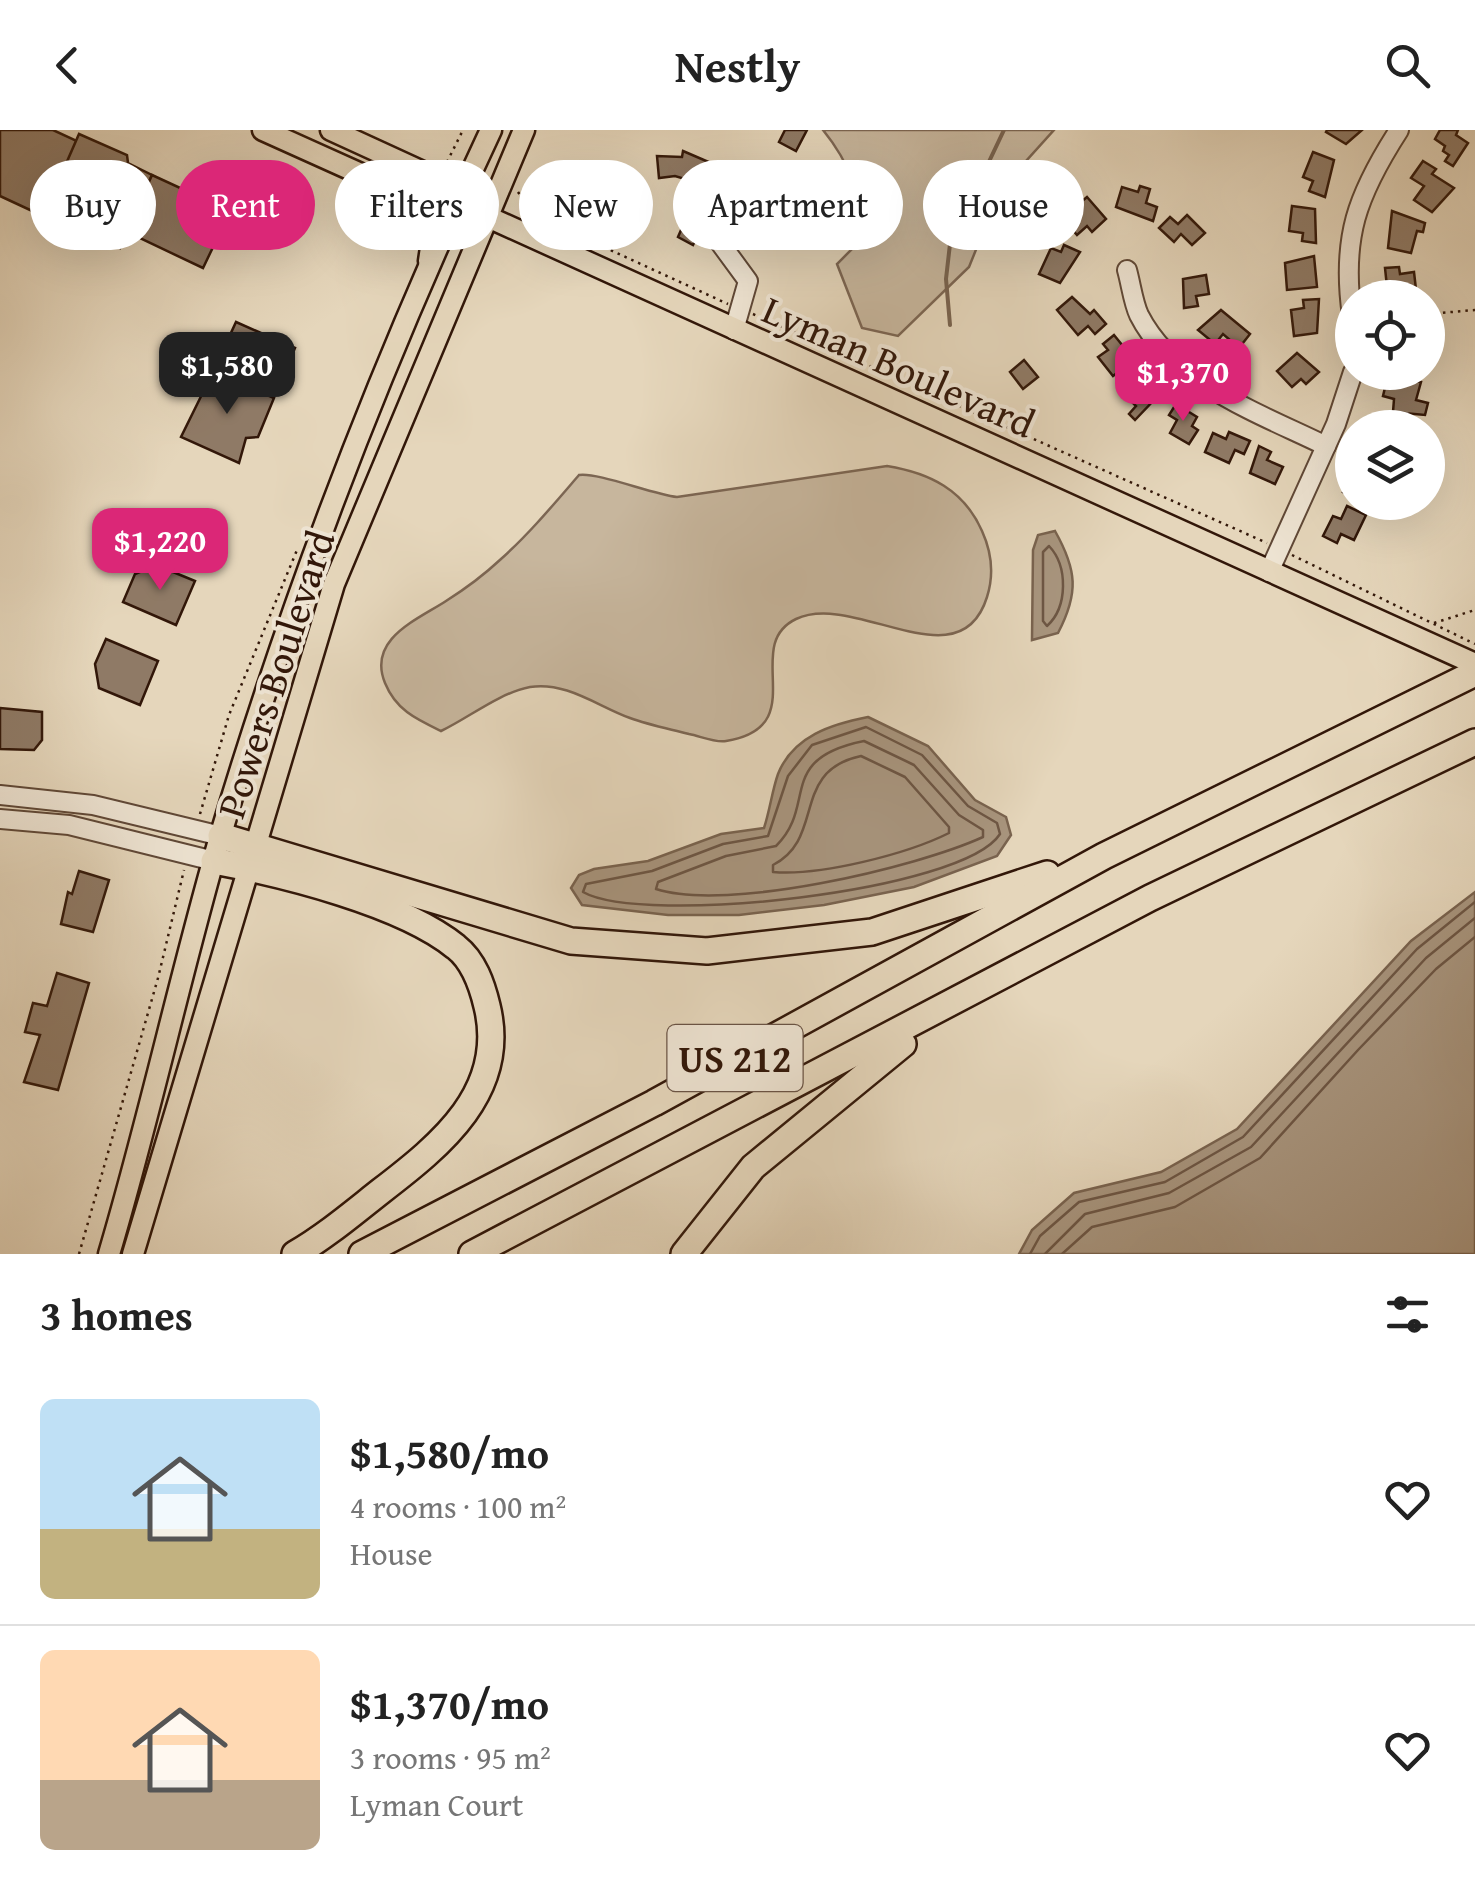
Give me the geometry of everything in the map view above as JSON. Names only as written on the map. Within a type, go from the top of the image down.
[{"type":"highway","name":"US 212","points":[[362,1254],[654,1103],[1104,856],[1475,673]]},
{"type":"highway","name":"US 212","points":[[472,1254],[1150,898],[1475,742]]},
{"type":"highway","points":[[217,848],[572,941],[708,951],[872,932],[1104,856]]},
{"type":"highway","points":[[253,858],[420,922],[460,949],[480,981],[489,1016],[489,1056],[478,1094],[460,1124],[425,1158],[295,1254]]},
{"type":"highway","points":[[684,1254],[753,1167],[885,1055],[1150,898]]},
{"type":"main road","name":"Lyman Boulevard","points":[[264,130],[335,163]]},
{"type":"main road","name":"Lyman Boulevard","points":[[331,130],[397,160]]},
{"type":"main road","name":"Powers Boulevard","points":[[478,160],[491,130]]},
{"type":"main road","name":"Powers Boulevard","points":[[499,190],[524,130]]},
{"type":"main road","name":"Lyman Boulevard","points":[[499,221],[1269,572],[1431,633],[1475,664]]},
{"type":"main road","points":[[422,288],[430,250]]},
{"type":"main road","name":"Powers Boulevard","points":[[109,1254],[217,848],[366,416],[438,250]]},
{"type":"main road","name":"Powers Boulevard","points":[[133,1254],[334,584],[474,250]]},
{"type":"street","points":[[1347,280],[1349,232],[1359,200],[1399,130]]},
{"type":"street","points":[[726,250],[746,275],[748,288],[734,330]]},
{"type":"street","points":[[1127,270],[1138,313],[1172,358],[1200,380],[1326,446]]},
{"type":"street","points":[[1269,572],[1326,446],[1346,390]]},
{"type":"street","points":[[0,796],[93,805],[217,848]]},
{"type":"street","points":[[0,820],[70,825],[217,848]]},
{"type":"path","points":[[448,160],[464,130]]},
{"type":"path","points":[[516,186],[534,215],[1280,548],[1431,633],[1475,644]]},
{"type":"path","points":[[1445,313],[1475,310]]},
{"type":"path","points":[[1431,633],[1475,610]]},
{"type":"shaded area","points":[[823,130],[1054,130],[1027,160],[923,160],[923,250],[976,250],[969,267],[898,336],[862,328],[837,264],[851,250],[903,250],[903,160],[843,160]]},
{"type":"shaded area","points":[[887,466],[931,479],[966,505],[988,548],[991,572],[987,597],[973,622],[954,633],[930,635],[847,616],[820,614],[796,619],[781,631],[774,647],[772,703],[766,720],[752,733],[726,741],[712,740],[637,720],[569,691],[543,686],[507,694],[441,731],[401,707],[385,683],[383,654],[398,633],[495,565],[579,475],[677,497]]},
{"type":"water","points":[[1055,531],[1068,558],[1072,593],[1058,633],[1032,640],[1033,550],[1038,535]]},
{"type":"water","points":[[868,717],[928,746],[975,800],[1006,817],[1011,835],[997,856],[914,887],[824,905],[739,915],[668,915],[582,905],[571,888],[579,875],[594,869],[648,861],[721,834],[764,828],[778,774],[793,750],[828,728]]},
{"type":"water","points":[[1475,892],[1475,1254],[1019,1254],[1032,1230],[1074,1193],[1161,1172],[1237,1129],[1411,941]]},
{"type":"building","points":[[0,130],[53,130],[77,141],[68,160],[30,160],[30,210],[0,196]]},
{"type":"building","points":[[785,130],[807,130],[796,151],[779,142]]},
{"type":"building","points":[[1327,130],[1362,130],[1346,144],[1326,132]]},
{"type":"building","points":[[1440,130],[1458,130],[1456,135],[1468,143],[1453,166],[1445,161],[1449,155],[1443,151],[1445,146],[1435,139]]},
{"type":"building","points":[[79,134],[127,155],[128,160],[68,160]]},
{"type":"building","points":[[683,151],[704,160],[673,160],[673,176],[659,178],[657,156],[682,157]]},
{"type":"building","points":[[1313,152],[1334,160],[1325,197],[1309,191],[1313,181],[1303,177]]},
{"type":"building","points":[[1423,161],[1436,169],[1432,174],[1454,188],[1432,212],[1414,200],[1424,186],[1411,178]]},
{"type":"building","points":[[156,177],[176,186],[176,250],[212,250],[203,268],[156,246]]},
{"type":"building","points":[[1140,186],[1150,189],[1146,203],[1157,207],[1153,221],[1116,207],[1122,187],[1138,192]]},
{"type":"building","points":[[1087,197],[1106,219],[1092,232],[1087,226],[1084,229]]},
{"type":"building","points":[[1292,206],[1315,209],[1316,243],[1302,241],[1303,233],[1289,231]]},
{"type":"building","points":[[1392,211],[1425,223],[1423,232],[1417,231],[1411,253],[1388,248]]},
{"type":"building","points":[[1187,215],[1205,233],[1192,245],[1181,234],[1174,242],[1159,228],[1170,217],[1178,224]]},
{"type":"building","points":[[1050,250],[1080,252],[1060,283],[1039,274]]},
{"type":"building","points":[[1314,256],[1317,287],[1287,290],[1285,263]]},
{"type":"building","points":[[1399,267],[1400,274],[1414,272],[1415,280],[1386,280],[1385,268]]},
{"type":"building","points":[[1206,275],[1209,294],[1196,296],[1198,306],[1184,308],[1183,279]]},
{"type":"building","points":[[1072,297],[1090,314],[1094,310],[1106,324],[1095,334],[1088,326],[1078,335],[1057,310]]},
{"type":"building","points":[[1319,299],[1317,333],[1294,336],[1291,310],[1304,308],[1303,300]]},
{"type":"building","points":[[1221,310],[1250,334],[1239,348],[1227,343],[1230,340],[1223,334],[1215,344],[1198,330]]},
{"type":"building","points":[[236,322],[295,348],[285,372],[278,372],[266,394],[213,372]]},
{"type":"building","points":[[1114,335],[1127,351],[1122,355],[1130,363],[1113,376],[1098,357],[1108,350],[1103,344]]},
{"type":"building","points":[[1297,353],[1319,372],[1306,384],[1301,379],[1292,387],[1277,371]]},
{"type":"building","points":[[1024,360],[1038,377],[1023,389],[1010,372]]},
{"type":"building","points":[[213,372],[274,398],[258,437],[246,438],[239,463],[181,437]]},
{"type":"building","points":[[1145,372],[1159,386],[1150,396],[1154,400],[1135,420],[1129,414],[1136,406],[1126,396]]},
{"type":"building","points":[[1384,390],[1419,390],[1416,400],[1428,403],[1426,410],[1393,410],[1394,399],[1383,396]]},
{"type":"building","points":[[1176,404],[1197,417],[1192,426],[1198,430],[1189,444],[1170,433],[1177,420],[1169,415]]},
{"type":"building","points":[[1229,432],[1250,441],[1244,454],[1235,450],[1229,463],[1205,452],[1213,433],[1226,439]]},
{"type":"building","points":[[1259,446],[1271,452],[1267,460],[1283,467],[1275,484],[1250,473]]},
{"type":"building","points":[[1333,516],[1335,520],[1364,520],[1354,540],[1341,534],[1337,543],[1323,536]]},
{"type":"building","points":[[156,565],[195,581],[176,625],[123,602],[135,574]]},
{"type":"building","points":[[106,639],[158,661],[140,705],[99,688],[95,664]]},
{"type":"building","points":[[0,708],[42,712],[42,740],[34,750],[0,749]]},
{"type":"building","points":[[79,871],[109,880],[93,932],[61,924],[68,892],[72,894]]},
{"type":"building","points":[[57,973],[89,983],[58,1090],[24,1082],[40,1035],[25,1032],[33,1003],[47,1006]]},
{"type":"waterway","points":[[950,325],[946,279],[950,244],[1004,130]]}]
